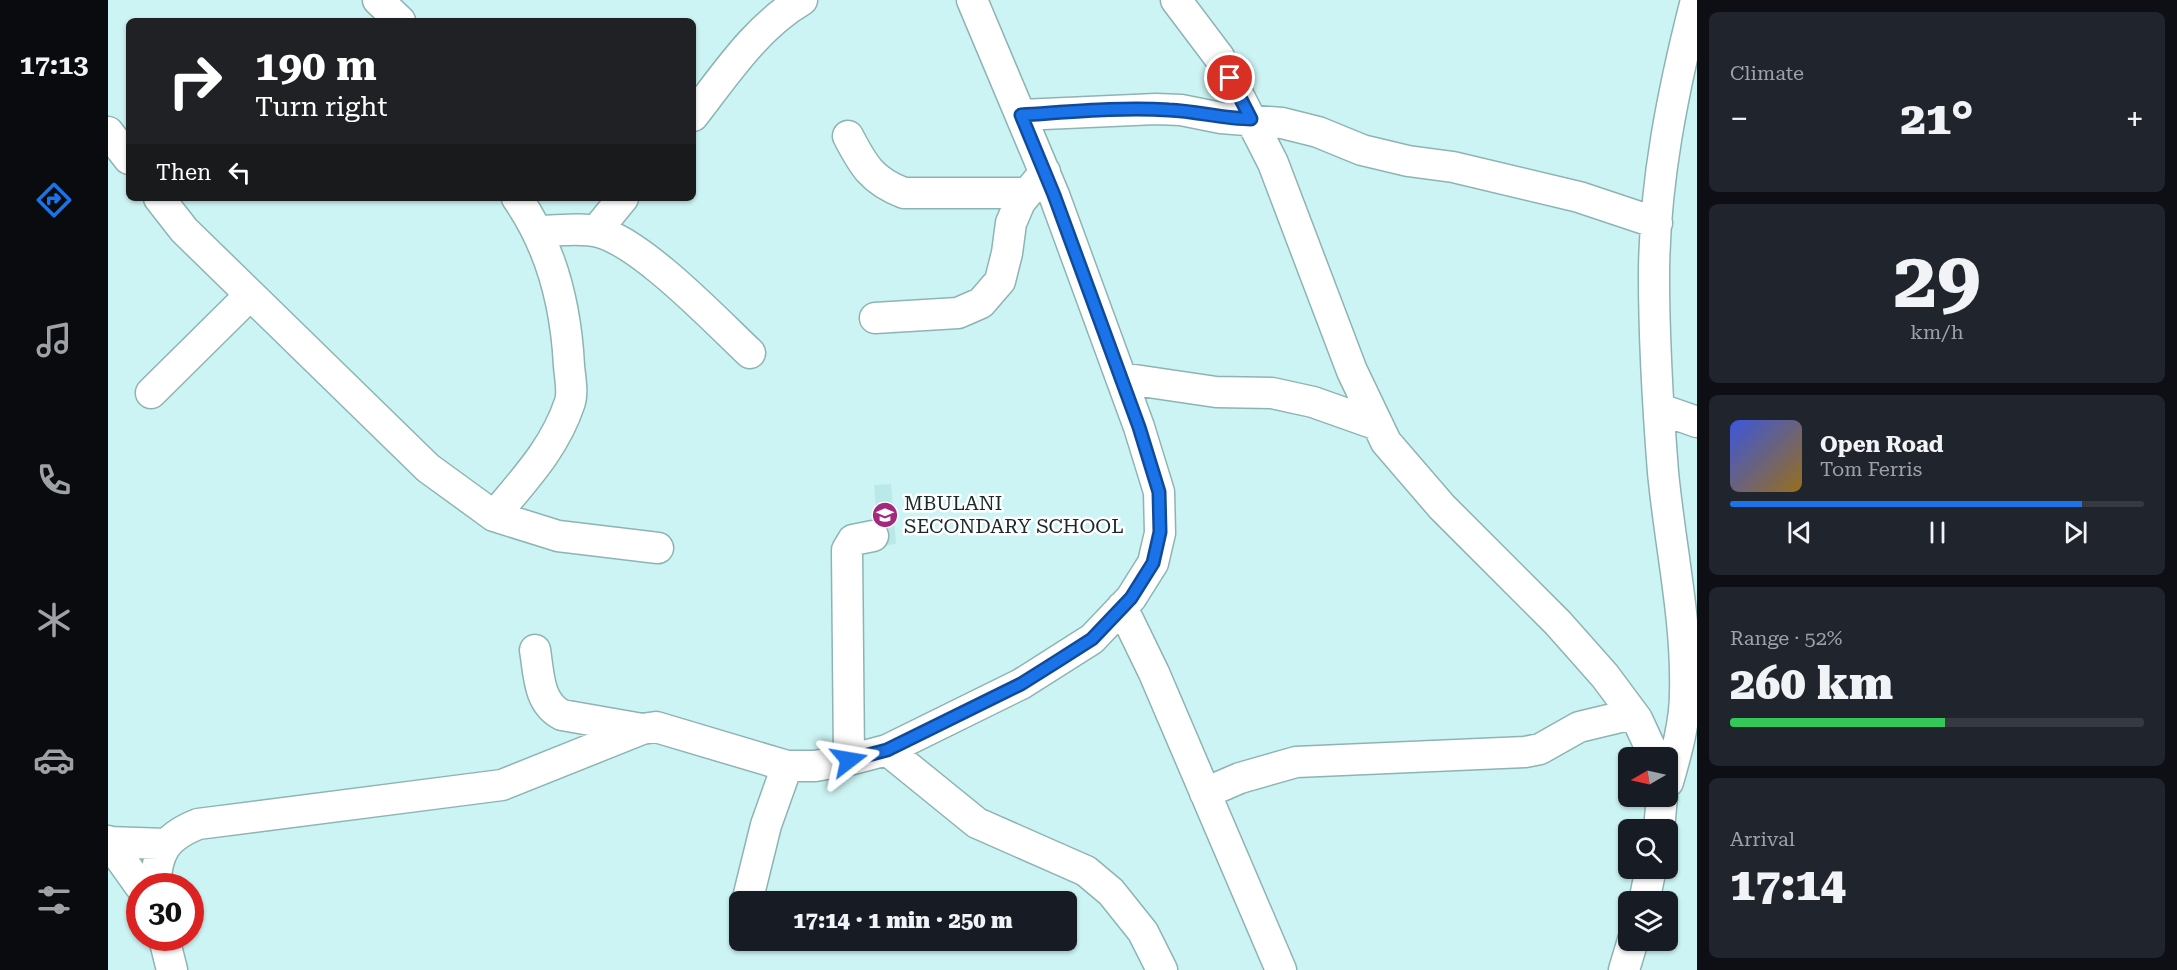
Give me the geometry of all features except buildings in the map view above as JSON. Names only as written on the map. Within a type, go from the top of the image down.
[{"type":"street","points":[[378,0],[397,18]]},
{"type":"street","points":[[696,112],[741,53],[758,35],[802,0]]},
{"type":"street","points":[[535,650],[543,695],[554,711],[562,715],[642,729],[668,729],[787,766],[815,766],[887,750],[1021,684],[1092,639],[1122,607],[1153,563],[1160,532],[1159,492],[1121,378],[1035,182],[1021,115],[972,0]]},
{"type":"street","points":[[1176,0],[1220,57],[1273,163],[1352,371],[1386,442],[1442,507],[1558,623],[1605,676],[1633,714],[1650,747]]},
{"type":"street","points":[[1678,757],[1689,724],[1683,630],[1663,471],[1654,277],[1671,106],[1696,0]]},
{"type":"street","points":[[1021,115],[1144,109],[1281,123],[1318,132],[1362,150],[1408,161],[1454,167],[1579,197],[1658,223]]},
{"type":"street","points":[[108,132],[126,155]]},
{"type":"street","points":[[848,136],[863,165],[885,186],[904,193],[1035,182]]},
{"type":"street","points":[[875,318],[958,313],[981,303],[999,281],[1007,253],[1011,223],[1035,182]]},
{"type":"street","points":[[161,201],[184,230],[428,468],[494,516],[558,536],[658,548]]},
{"type":"street","points":[[494,516],[550,449],[571,400],[568,343],[559,286],[539,231],[519,201]]},
{"type":"street","points":[[596,231],[621,201]]},
{"type":"street","points":[[539,231],[596,231],[620,239],[653,265],[750,353]]},
{"type":"street","points":[[151,393],[250,295]]},
{"type":"street","points":[[1121,378],[1216,392],[1272,393],[1313,402],[1378,425]]},
{"type":"street","points":[[1660,410],[1697,422]]},
{"type":"street","points":[[849,760],[847,550],[853,540],[873,536]]},
{"type":"street","points":[[1122,607],[1154,673],[1281,970]]},
{"type":"street","points":[[1205,793],[1240,778],[1296,762],[1525,752],[1540,749],[1579,727],[1633,714]]},
{"type":"street","points":[[156,873],[166,844],[176,833],[198,824],[502,785],[642,729]]},
{"type":"street","points":[[887,750],[977,823],[1086,871],[1111,892],[1143,932],[1162,970]]},
{"type":"street","points":[[750,891],[766,825],[787,766]]},
{"type":"street","points":[[108,842],[166,844]]},
{"type":"street","points":[[108,842],[131,873]]},
{"type":"street","points":[[167,951],[172,970]]},
{"type":"street","points":[[1624,970],[1630,951]]},
{"type":"shaded area","name":"MBULANI SECONDARY SCHOOL","points":[[891,484],[896,544],[879,546],[874,485]]},
{"type":"place","name":"MBULANI SECONDARY SCHOOL","points":[[885,515]]},
{"type":"route","points":[[849,760],[887,750],[1021,684],[1092,639],[1131,598],[1153,563],[1160,532],[1159,492],[1139,427],[1096,309],[1054,195],[1021,115],[1121,108],[1181,110],[1221,118],[1251,119],[1230,78]]}]
